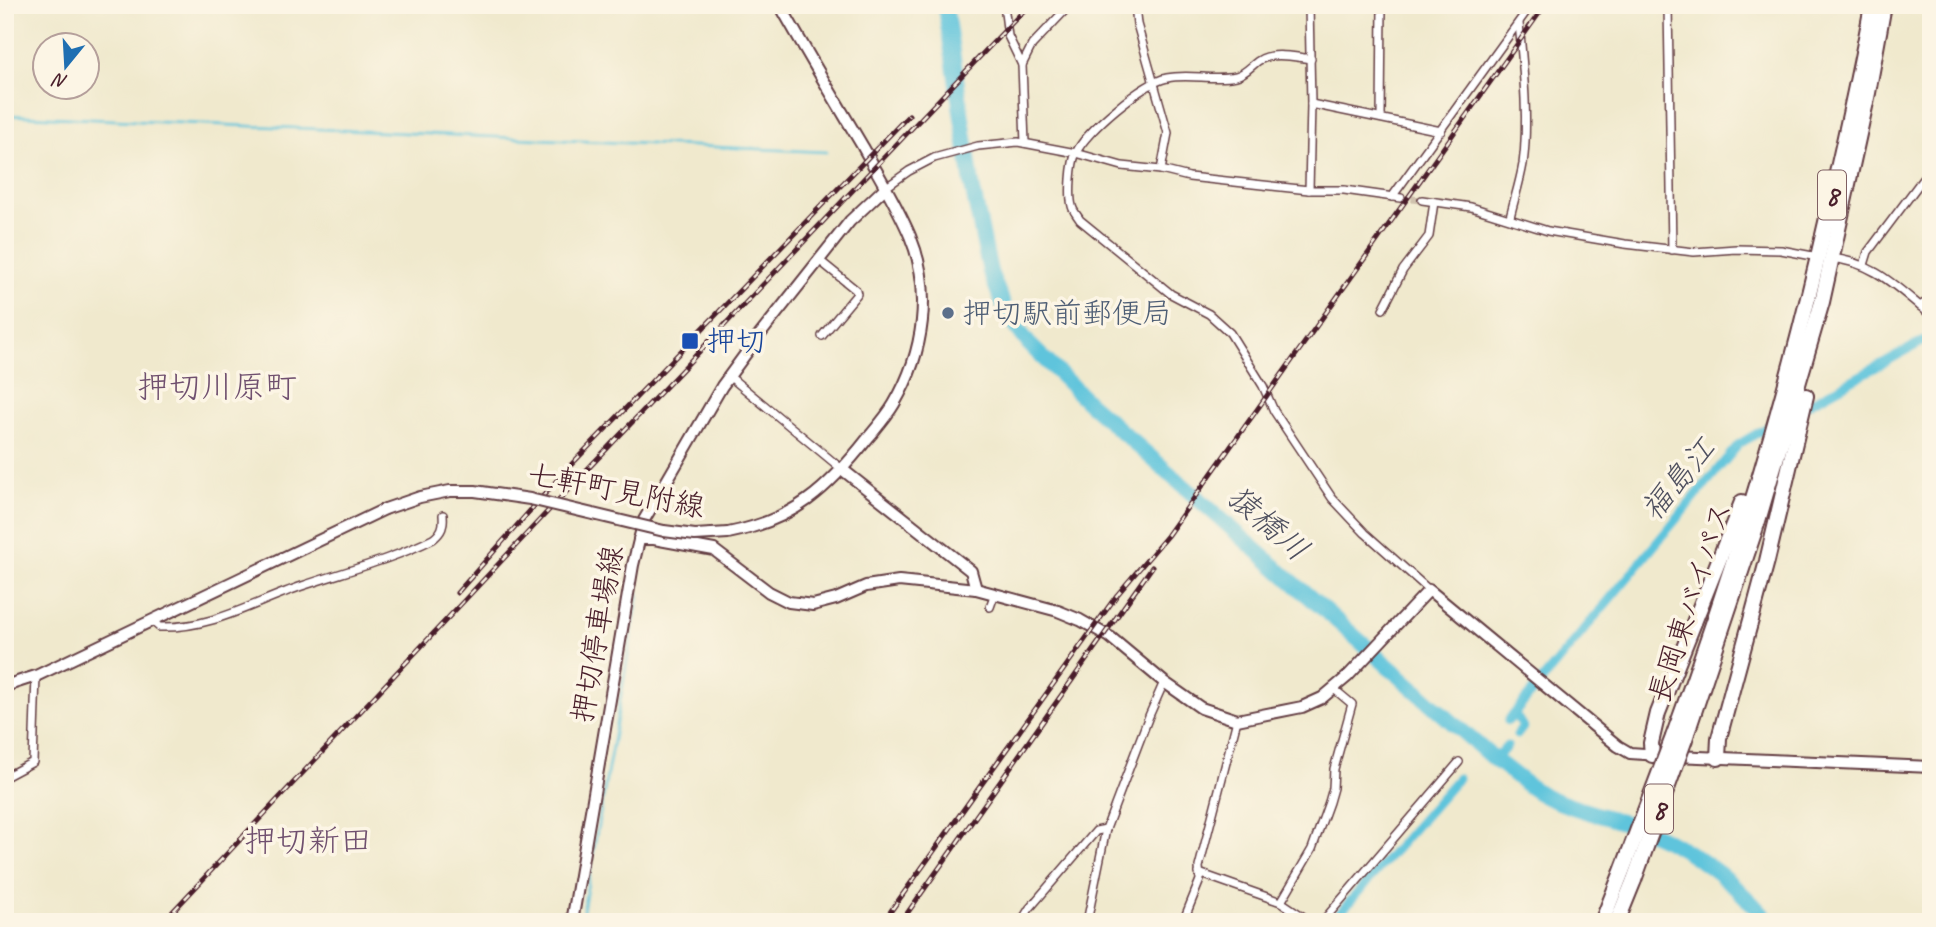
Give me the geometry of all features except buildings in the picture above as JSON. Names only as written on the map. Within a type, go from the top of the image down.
[{"type":"highway","name":"長岡東バイパス","points":[[1617,922],[1627,877],[1789,438],[1807,374],[1822,302],[1825,258],[1872,5]]},
{"type":"highway","name":"長岡東バイパス","points":[[1679,738],[1783,387],[1825,258],[1868,93],[1884,5]]},
{"type":"highway","points":[[1718,758],[1719,738],[1767,561],[1789,438]]},
{"type":"highway","points":[[1652,755],[1651,743],[1658,713],[1763,453]]},
{"type":"highway","name":"長岡東バイパス","points":[[1602,922],[1627,877]]},
{"type":"main road","name":"七軒町見附線","points":[[5,686],[36,676],[385,509],[420,497],[450,491],[475,491],[530,499],[664,531],[695,535],[728,533],[763,524],[814,496],[843,470],[893,406],[912,368],[921,330],[923,289],[911,237],[780,5]]},
{"type":"main road","name":"押切停車場線","points":[[572,922],[644,520],[729,376],[850,221],[885,188]]},
{"type":"main road","points":[[843,470],[971,571],[976,589]]},
{"type":"main road","points":[[639,539],[654,539],[714,550],[779,598],[802,604],[813,605],[836,599],[883,582],[928,582],[995,593],[1058,611],[1110,637],[1164,682],[1201,708],[1237,720],[1302,707],[1322,698],[1347,677],[1429,590],[1618,746],[1630,753],[1931,767]]},
{"type":"street","points":[[1004,5],[1008,36],[1022,65],[1025,143]]},
{"type":"street","points":[[1022,65],[1032,45],[1070,5]]},
{"type":"street","points":[[1135,5],[1137,24],[1168,133],[1161,170]]},
{"type":"street","points":[[1309,190],[1310,5]]},
{"type":"street","points":[[1381,118],[1382,5]]},
{"type":"street","points":[[1392,197],[1531,5]]},
{"type":"street","points":[[1668,5],[1672,250]]},
{"type":"street","points":[[1510,217],[1523,165],[1524,146],[1524,72],[1519,23]]},
{"type":"street","points":[[1311,59],[1276,55],[1263,58],[1242,75],[1234,77],[1189,76],[1167,78],[1154,83],[1111,114],[1091,133],[1076,153],[1072,170],[1071,205],[1080,220],[1171,294],[1209,314],[1230,333],[1263,386],[1274,411],[1332,498],[1429,590]]},
{"type":"street","points":[[1311,104],[1441,131]]},
{"type":"street","points":[[885,188],[934,158],[968,148],[1025,143],[1122,166],[1161,170],[1189,177],[1309,190],[1344,190],[1401,198]]},
{"type":"street","points":[[1864,265],[1868,252],[1931,168]]},
{"type":"street","points":[[1422,200],[1471,206],[1569,236],[1694,252],[1781,250],[1864,265],[1877,271],[1926,310],[1931,299]]},
{"type":"street","points":[[1383,309],[1403,270],[1429,236],[1434,202]]},
{"type":"street","points":[[819,260],[856,290],[856,294],[821,336]]},
{"type":"street","points":[[729,376],[843,470]]},
{"type":"street","points":[[151,620],[159,627],[175,628],[212,620],[245,610],[299,587],[384,561],[433,539],[444,525],[443,515]]},
{"type":"street","points":[[990,607],[995,593]]},
{"type":"street","points":[[5,777],[33,762],[36,676]]},
{"type":"street","points":[[1087,922],[1106,829],[1164,682]]},
{"type":"street","points":[[1280,902],[1312,849],[1333,788],[1334,769],[1352,704],[1334,689]]},
{"type":"street","points":[[1183,922],[1197,888],[1199,867],[1237,720]]},
{"type":"street","points":[[1322,922],[1459,762]]},
{"type":"street","points":[[1021,922],[1096,831],[1106,829]]},
{"type":"street","points":[[1199,873],[1280,902],[1311,922]]},
{"type":"waterway","name":"猿橋川","points":[[945,5],[973,191],[990,272],[1008,316],[1029,344],[1088,402],[1495,760],[1553,800],[1646,831],[1704,862],[1738,890],[1769,922]]},
{"type":"waterway","points":[[5,115],[827,152]]},
{"type":"waterway","name":"福島江","points":[[1803,407],[1931,337]]},
{"type":"waterway","name":"福島江","points":[[1508,721],[1739,444],[1776,422]]},
{"type":"waterway","points":[[581,922],[639,593]]},
{"type":"waterway","name":"福島江","points":[[1515,714],[1523,727],[1517,735]]},
{"type":"waterway","name":"福島江","points":[[1495,760],[1507,746]]},
{"type":"waterway","name":"福島江","points":[[1332,922],[1458,778]]},
{"type":"tunnel","points":[[1401,198],[1422,200]]},
{"type":"railway","points":[[163,922],[580,477],[1029,5]]},
{"type":"railway","points":[[883,922],[1117,595],[1167,536],[1545,5]]},
{"type":"railway","points":[[457,593],[567,469],[909,115]]},
{"type":"railway","points":[[901,922],[1152,567]]},
{"type":"place","name":"押切駅前郵便局","points":[[948,313]]},
{"type":"place","name":"押切","points":[[690,341]]},
{"type":"district","name":"押切川原町","points":[[217,386]]},
{"type":"district","name":"押切新田","points":[[308,840]]}]
